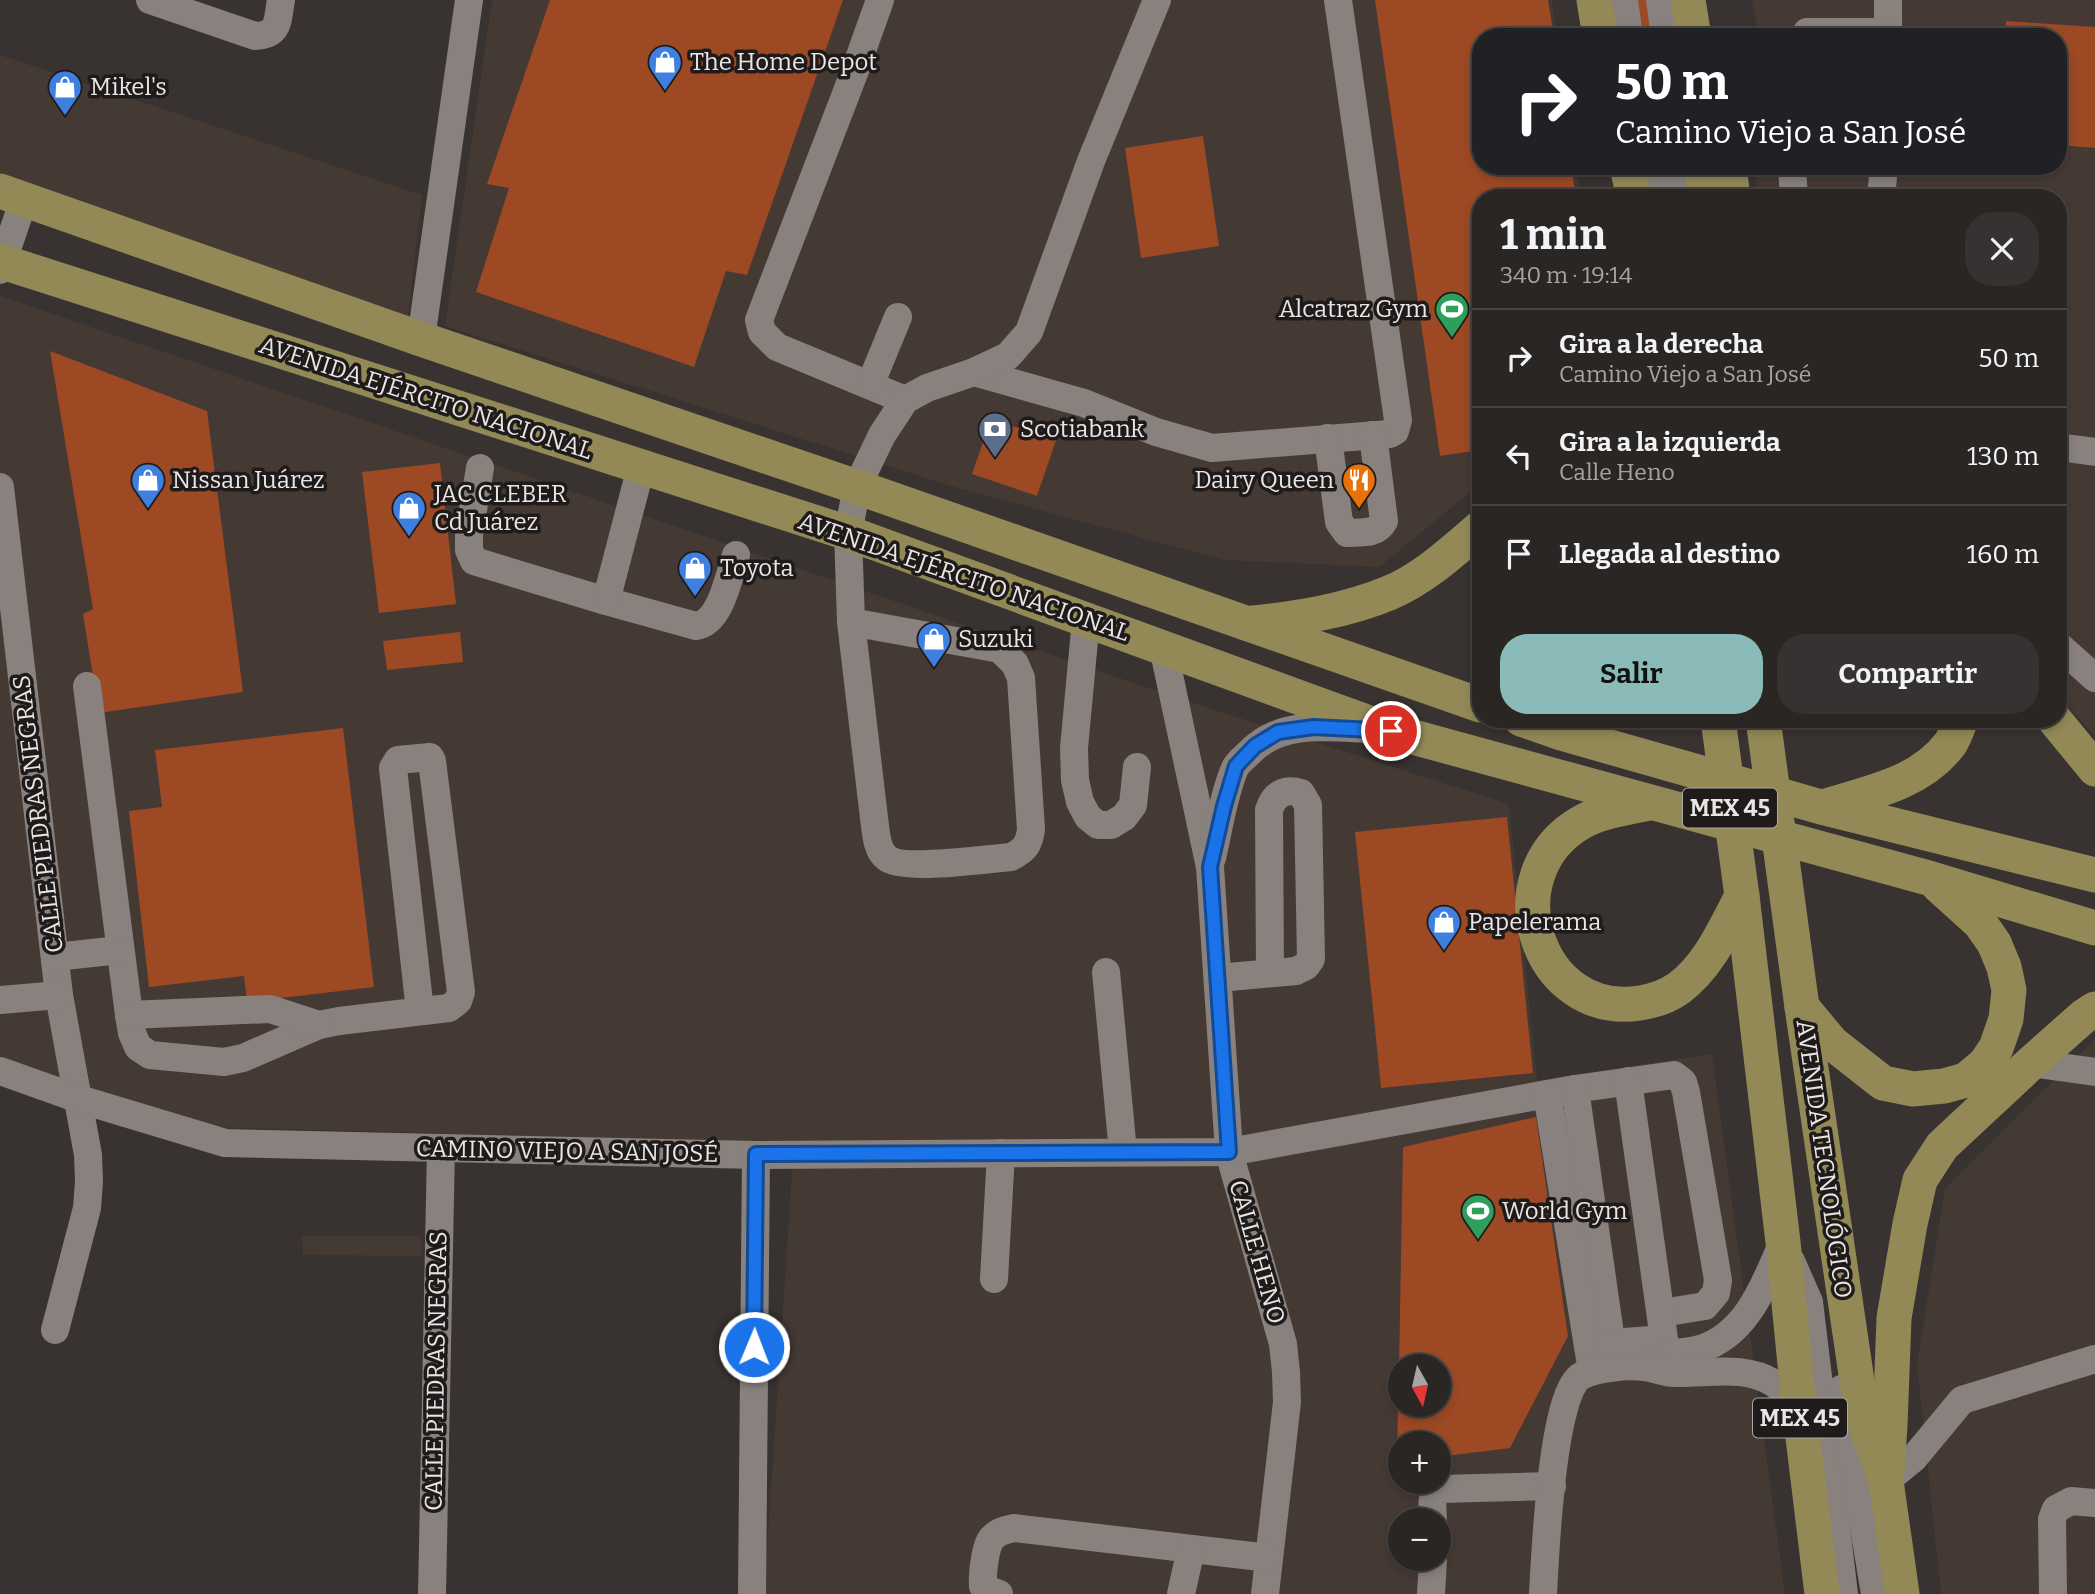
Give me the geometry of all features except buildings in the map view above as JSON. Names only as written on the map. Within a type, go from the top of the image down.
[{"type":"main road","points":[[1594,0],[1599,28]]},
{"type":"main road","points":[[1688,0],[1693,28]]},
{"type":"main road","name":"AVENIDA EJÉRCITO NACIONAL","points":[[12,195],[1472,702]]},
{"type":"main road","name":"AVENIDA EJÉRCITO NACIONAL","points":[[1,265],[848,533],[1391,731],[2095,928]]},
{"type":"main road","points":[[1243,624],[1315,614],[1390,593],[1434,567],[1472,535]]},
{"type":"main road","points":[[1562,728],[1821,807],[2095,875]]},
{"type":"main road","name":"AVENIDA TECNOLÓGICO","points":[[1719,728],[1742,896],[1822,1594]]},
{"type":"main road","name":"AVENIDA TECNOLÓGICO","points":[[1764,728],[1862,1415],[1886,1481],[1902,1594]]},
{"type":"main road","points":[[1821,807],[1883,789],[1910,777],[1930,764],[1951,743],[1957,728]]},
{"type":"main road","points":[[2061,728],[2095,769]]},
{"type":"main road","points":[[1650,803],[1609,812],[1583,822],[1560,838],[1541,862],[1532,895],[1535,927],[1542,949],[1556,972],[1578,992],[1602,1003],[1624,1006],[1651,1002],[1678,990],[1695,975],[1742,896]]},
{"type":"main road","points":[[1802,1007],[1832,1043],[1883,1083],[1913,1089],[1944,1086],[1966,1080],[1985,1064],[1996,1048],[2006,1019],[2009,990],[2004,967],[1994,943],[1980,923],[1931,880]]},
{"type":"main road","points":[[1886,1481],[1894,1318],[1920,1180],[1942,1146],[2031,1063],[2095,1009]]},
{"type":"street","points":[[150,0],[255,36],[264,36],[273,31],[281,0]]},
{"type":"street","points":[[421,339],[469,0]]},
{"type":"street","points":[[880,0],[759,320],[762,332],[777,347],[905,400]]},
{"type":"street","points":[[850,622],[1000,649],[1015,664],[1021,678],[1031,829],[1029,844],[1023,851],[1011,857],[909,865],[884,857],[878,845],[874,818],[850,622],[848,533],[857,487],[882,435],[905,400],[927,388],[974,372],[1008,355],[1029,332],[1091,161],[1157,0]]},
{"type":"street","points":[[974,372],[1084,403],[1156,432],[1212,448],[1390,434],[1395,431],[1398,420],[1338,0]]},
{"type":"street","points":[[1624,0],[1628,28]]},
{"type":"street","points":[[1660,0],[1664,28]]},
{"type":"street","points":[[1888,0],[1889,28]]},
{"type":"street","points":[[1,265],[12,195]]},
{"type":"street","points":[[870,384],[898,317]]},
{"type":"street","points":[[1328,438],[1339,522],[1347,533],[1375,531],[1381,528],[1384,521],[1373,435]]},
{"type":"street","points":[[2067,448],[2095,452]]},
{"type":"street","points":[[606,601],[641,467]]},
{"type":"street","points":[[480,468],[470,534],[469,550],[474,561],[690,625],[703,625],[715,613],[736,555]]},
{"type":"street","name":"CALLE PIEDRAS NEGRAS","points":[[0,487],[59,995],[88,1154],[86,1208],[55,1330]]},
{"type":"street","points":[[1086,619],[1074,748],[1075,780],[1080,802],[1088,817],[1098,825],[1111,825],[1124,817],[1133,805],[1137,767]]},
{"type":"street","name":"CALLE HENO","points":[[1163,647],[1210,867],[1229,1152],[1274,1307],[1286,1371],[1287,1402],[1265,1594]]},
{"type":"street","points":[[2067,653],[2095,678]]},
{"type":"street","points":[[87,686],[129,1015],[138,1047],[150,1055],[224,1062],[243,1058],[319,1026],[339,1021],[449,1008],[458,1001],[461,992],[430,757],[398,760],[393,768],[420,1011]]},
{"type":"street","name":"CALLE HENO","points":[[1210,867],[1236,766],[1255,746],[1278,732],[1314,727],[1391,731]]},
{"type":"street","points":[[1218,978],[1296,971],[1306,966],[1311,959],[1308,805],[1301,793],[1294,791],[1280,793],[1272,800],[1269,810],[1270,973]]},
{"type":"street","points":[[55,957],[120,950]]},
{"type":"street","points":[[1106,972],[1123,1152]]},
{"type":"street","points":[[0,1000],[59,995]]},
{"type":"street","points":[[129,1015],[270,1009],[319,1026]]},
{"type":"street","points":[[2031,1063],[2095,1072]]},
{"type":"street","name":"CAMINO VIEJO A SAN JOSÉ","points":[[0,1071],[79,1099],[225,1143],[756,1154],[1229,1152],[1575,1088],[1674,1076],[1683,1082],[1686,1092],[1718,1280],[1716,1293],[1660,1349]]},
{"type":"street","points":[[1628,1082],[1660,1349]]},
{"type":"street","points":[[1575,1088],[1606,1361]]},
{"type":"street","points":[[1547,1094],[1606,1361]]},
{"type":"street","name":"CALLE PIEDRAS NEGRAS","points":[[432,1594],[441,1148]]},
{"type":"street","points":[[994,1279],[1001,1153]]},
{"type":"street","points":[[752,1594],[756,1154]]},
{"type":"street","points":[[1543,1594],[1557,1436],[1564,1403],[1571,1387],[1578,1377],[1606,1361],[1660,1349],[1700,1349],[1714,1343],[1746,1317],[1760,1295],[1783,1242]]},
{"type":"street","points":[[1783,1242],[1809,1302],[1844,1594]]},
{"type":"street","points":[[1850,1337],[1841,1385],[1875,1594]]},
{"type":"street","points":[[1660,1349],[1728,1372],[1754,1374],[1773,1383],[1799,1405]]},
{"type":"street","points":[[1886,1481],[1913,1459],[1962,1399],[2095,1359]]},
{"type":"street","points":[[1433,1508],[1434,1493],[1440,1489],[1552,1486]]},
{"type":"street","points":[[2053,1594],[2052,1519],[2056,1509],[2071,1501],[2095,1503]]},
{"type":"street","points":[[999,1594],[983,1586],[982,1577],[990,1541],[1002,1531],[1014,1528],[1269,1558]]},
{"type":"street","points":[[1181,1594],[1191,1549]]},
{"type":"street","points":[[1432,1594],[1433,1571]]},
{"type":"shaded area","points":[[492,0],[1552,0],[1556,28],[1472,28],[1472,175],[1577,175],[1580,189],[1472,189],[1472,491],[1379,567],[1224,560],[951,486],[445,326]]},
{"type":"shaded area","points":[[1752,0],[2095,0],[2095,737],[2067,704],[2067,189],[1757,189],[1756,175],[2067,175],[2067,28],[1757,28]]},
{"type":"shaded area","points":[[0,55],[422,195],[408,317],[0,173]]},
{"type":"shaded area","points":[[0,296],[1184,700],[1509,804],[1537,1080],[1712,1054],[1785,1594],[764,1594],[794,1143],[209,1127],[46,1073],[0,1065]]},
{"type":"shaded area","points":[[2095,1039],[2095,1594],[1941,1594],[1917,1364],[1945,1189]]},
{"type":"shaded area","points":[[302,1236],[420,1236],[423,1256],[303,1255]]},
{"type":"place","name":"The Home Depot","points":[[665,92]]},
{"type":"place","name":"Mikel's","points":[[65,117]]},
{"type":"place","name":"Alcatraz Gym","points":[[1452,339]]},
{"type":"place","name":"Scotiabank","points":[[995,459]]},
{"type":"place","name":"Nissan Juárez","points":[[148,510]]},
{"type":"place","name":"Dairy Queen","points":[[1359,510]]},
{"type":"place","name":"JAC CLEBER Cd Juárez","points":[[409,538]]},
{"type":"place","name":"Toyota","points":[[695,598]]},
{"type":"place","name":"Suzuki","points":[[934,669]]},
{"type":"place","name":"Papelerama","points":[[1444,952]]},
{"type":"place","name":"World Gym","points":[[1478,1241]]},
{"type":"route","points":[[754,1347],[756,1154],[1229,1152],[1210,867],[1236,766],[1255,746],[1278,732],[1314,727],[1391,731]]}]
